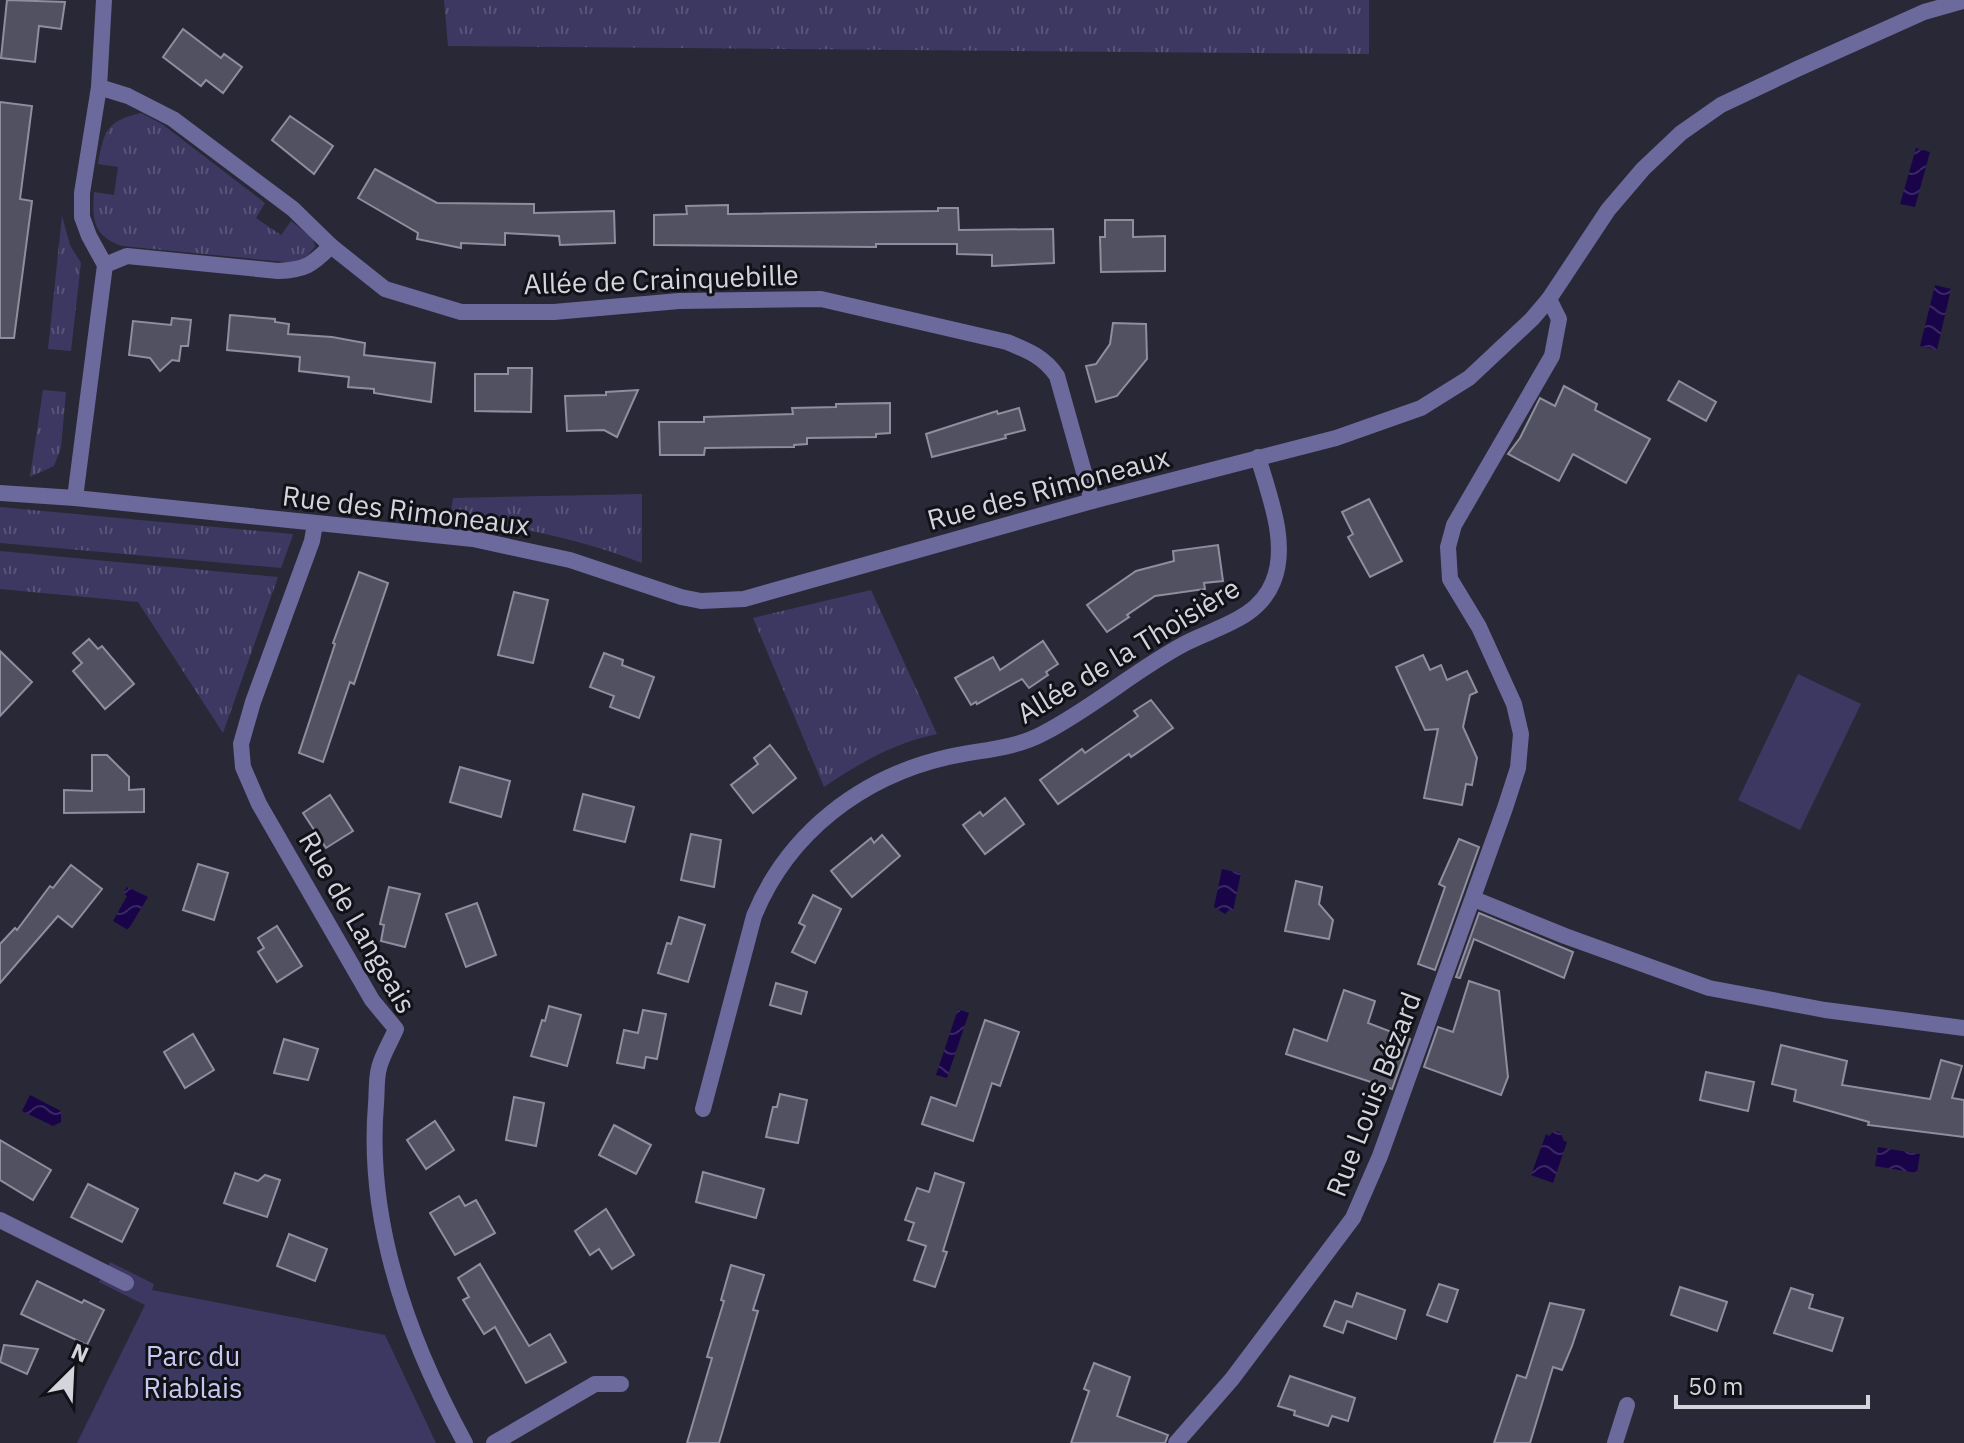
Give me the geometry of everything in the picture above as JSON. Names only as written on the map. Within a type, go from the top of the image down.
[{"type":"street","points":[[75,498],[105,265],[82,217],[82,193],[99,87],[104,0]]},
{"type":"street","name":"Rue des Rimoneaux","points":[[0,493],[442,535],[519,547],[603,569],[681,597],[711,601],[744,599],[1092,501],[1336,438],[1421,408],[1469,378],[1512,339],[1549,299],[1608,210],[1643,169],[1681,133],[1721,105],[1797,69],[1924,12],[1964,1]]},
{"type":"street","name":"Allée de Crainquebille","points":[[99,87],[128,96],[173,119],[293,209],[331,246],[385,289],[461,312],[554,312],[679,301],[821,299],[1007,342],[1048,362],[1057,376],[1092,501]]},
{"type":"street","points":[[105,265],[127,256],[278,271],[300,270],[314,263],[331,246]]},
{"type":"street","name":"Rue Louis Bézard","points":[[1176,1443],[1232,1379],[1353,1218],[1380,1156],[1474,899],[1518,768],[1521,734],[1514,704],[1479,627],[1450,579],[1448,547],[1454,525],[1552,356],[1559,319],[1549,299]]},
{"type":"street","name":"Allée de la Thoisière","points":[[703,1109],[754,916],[768,885],[798,842],[843,803],[913,767],[1018,744],[1042,734],[1146,665],[1190,641],[1235,623],[1262,601],[1272,584],[1280,552],[1258,457]]},
{"type":"street","name":"Rue de Langeais","points":[[315,524],[312,541],[253,702],[241,744],[243,767],[259,804],[372,1000],[396,1029],[379,1068],[373,1136],[376,1193],[383,1233],[406,1313],[447,1411],[465,1443]]},
{"type":"street","points":[[1474,899],[1709,988],[1825,1010],[1964,1028]]},
{"type":"street","points":[[0,1220],[126,1283]]},
{"type":"street","points":[[494,1443],[595,1384],[621,1384]]},
{"type":"street","points":[[1615,1443],[1627,1405]]},
{"type":"green space","points":[[444,0],[1369,0],[1369,54],[448,46]]},
{"type":"green space","points":[[141,113],[162,124],[265,203],[256,218],[281,235],[291,221],[313,238],[315,247],[296,263],[122,246],[105,237],[94,219],[94,192],[114,195],[118,167],[98,164],[102,143],[114,124]]},
{"type":"green space","points":[[62,216],[70,245],[81,263],[71,351],[48,349]]},
{"type":"green space","points":[[43,390],[66,392],[61,448],[54,466],[30,477]]},
{"type":"green space","points":[[642,494],[642,563],[548,534],[450,517],[453,498]]},
{"type":"green space","points":[[0,507],[293,535],[281,568],[0,543]]},
{"type":"green space","points":[[0,551],[278,577],[223,733],[138,602],[0,589]]},
{"type":"green space","points":[[871,590],[937,734],[878,754],[824,787],[753,618]]},
{"type":"green space","points":[[1798,674],[1861,704],[1800,830],[1738,800]]},
{"type":"green space","name":"Parc du Riablais","points":[[110,1262],[154,1284],[152,1290],[385,1335],[436,1443],[77,1443],[145,1305],[99,1282]]},
{"type":"water","points":[[1916,148],[1930,152],[1915,207],[1900,204]]},
{"type":"water","points":[[1935,285],[1951,289],[1937,350],[1920,346]]},
{"type":"water","points":[[1222,869],[1241,873],[1233,911],[1225,914],[1214,907]]},
{"type":"water","points":[[127,887],[148,897],[128,930],[113,921],[127,896],[123,893]]},
{"type":"water","points":[[958,1009],[969,1013],[947,1078],[936,1075]]},
{"type":"water","points":[[30,1095],[61,1111],[61,1122],[53,1126],[22,1111]]},
{"type":"water","points":[[1554,1131],[1560,1132],[1567,1142],[1553,1183],[1531,1175],[1546,1134],[1549,1136]]},
{"type":"water","points":[[1878,1147],[1920,1154],[1917,1173],[1875,1166]]},
{"type":"building","points":[[7,0],[65,2],[61,29],[39,26],[35,62],[1,58]]},
{"type":"building","points":[[183,29],[221,58],[224,54],[242,67],[223,93],[206,80],[201,86],[163,57]]},
{"type":"building","points":[[0,102],[32,106],[20,199],[32,201],[14,338],[0,338]]},
{"type":"building","points":[[290,116],[333,146],[314,174],[272,140]]},
{"type":"building","points":[[375,169],[437,203],[534,204],[534,213],[614,211],[615,243],[560,245],[559,236],[505,233],[505,245],[461,243],[461,248],[417,239],[418,233],[358,198]]},
{"type":"building","points":[[728,205],[728,214],[938,211],[938,208],[958,208],[959,230],[1053,229],[1054,263],[992,266],[992,255],[957,254],[957,244],[876,244],[876,247],[654,245],[654,215],[687,214],[686,206]]},
{"type":"building","points":[[1105,220],[1133,220],[1133,237],[1165,236],[1165,271],[1101,272],[1100,237],[1105,237]]},
{"type":"building","points":[[230,315],[275,319],[275,322],[289,324],[288,334],[365,343],[364,355],[435,363],[431,402],[374,393],[374,389],[348,387],[349,377],[299,371],[300,357],[227,350]]},
{"type":"building","points":[[172,318],[191,320],[188,346],[181,346],[179,361],[172,360],[160,371],[150,358],[129,355],[133,321],[171,325]]},
{"type":"building","points":[[1113,323],[1146,324],[1147,359],[1117,396],[1096,402],[1086,366],[1096,364],[1110,344]]},
{"type":"building","points":[[508,368],[532,368],[531,412],[475,411],[475,374],[508,374]]},
{"type":"building","points":[[1679,381],[1716,402],[1706,421],[1668,400]]},
{"type":"building","points":[[1564,386],[1597,404],[1595,410],[1650,439],[1626,483],[1573,454],[1559,481],[1508,454],[1520,438],[1540,398],[1555,406]]},
{"type":"building","points":[[638,390],[617,437],[604,430],[567,431],[565,396]]},
{"type":"building","points":[[890,403],[890,433],[876,434],[876,437],[807,438],[807,444],[794,447],[705,448],[704,455],[660,455],[659,422],[704,422],[704,417],[793,414],[792,408]]},
{"type":"building","points":[[1019,408],[1025,430],[932,457],[926,434],[997,411],[998,414]]},
{"type":"building","points":[[1369,499],[1402,561],[1370,577],[1348,537],[1353,534],[1342,512]]},
{"type":"building","points":[[1218,545],[1223,581],[1204,583],[1205,589],[1155,596],[1107,632],[1087,605],[1136,571],[1174,561],[1173,551]]},
{"type":"building","points":[[359,572],[388,583],[354,684],[350,682],[323,762],[299,753]]},
{"type":"building","points":[[514,592],[548,600],[533,663],[498,655]]},
{"type":"building","points":[[89,639],[98,649],[102,646],[134,684],[105,709],[73,671],[82,663],[73,653]]},
{"type":"building","points":[[1043,641],[1058,664],[1046,672],[1048,675],[1029,688],[1022,679],[971,705],[955,678],[993,657],[1000,670]]},
{"type":"building","points":[[0,651],[32,682],[0,716]]},
{"type":"building","points":[[604,653],[623,660],[622,665],[654,677],[639,718],[610,707],[614,696],[590,687]]},
{"type":"building","points":[[1423,655],[1430,670],[1441,665],[1447,680],[1467,671],[1477,692],[1470,695],[1463,727],[1477,758],[1472,785],[1466,784],[1462,805],[1424,798],[1438,729],[1425,730],[1396,667]]},
{"type":"building","points":[[1151,700],[1173,728],[1131,757],[1129,754],[1058,804],[1040,780],[1082,749],[1085,753],[1138,716],[1134,711]]},
{"type":"building","points":[[770,745],[796,778],[753,813],[731,785],[758,764],[754,758]]},
{"type":"building","points":[[92,755],[107,755],[129,777],[129,790],[144,789],[144,812],[64,813],[64,790],[92,791]]},
{"type":"building","points":[[460,767],[510,781],[501,817],[450,802]]},
{"type":"building","points":[[583,794],[634,807],[625,842],[574,830]]},
{"type":"building","points":[[330,795],[353,831],[326,848],[303,813]]},
{"type":"building","points":[[1005,798],[1024,824],[985,854],[963,825],[980,812],[983,816]]},
{"type":"building","points":[[691,834],[721,840],[714,887],[681,880]]},
{"type":"building","points":[[882,835],[900,856],[852,897],[831,871],[871,838],[874,843]]},
{"type":"building","points":[[1459,839],[1479,847],[1435,970],[1418,964],[1445,887],[1439,884]]},
{"type":"building","points":[[198,864],[228,873],[214,920],[183,910]]},
{"type":"building","points":[[71,865],[102,889],[72,927],[58,916],[0,983],[0,944],[15,928],[17,930],[50,886],[53,888]]},
{"type":"building","points":[[1296,881],[1322,887],[1319,904],[1333,920],[1329,939],[1285,931]]},
{"type":"building","points":[[389,887],[420,894],[405,947],[381,941],[384,925],[380,924]]},
{"type":"building","points":[[813,895],[841,909],[815,963],[792,952],[805,926],[799,923]]},
{"type":"building","points":[[477,903],[496,955],[466,967],[446,914]]},
{"type":"building","points":[[1479,913],[1573,952],[1564,978],[1474,939],[1460,978],[1456,977]]},
{"type":"building","points":[[679,917],[705,925],[688,982],[658,973]]},
{"type":"building","points":[[277,926],[302,966],[277,982],[258,952],[264,948],[258,938]]},
{"type":"building","points":[[1469,981],[1499,991],[1508,1077],[1501,1095],[1424,1067],[1438,1027],[1453,1032]]},
{"type":"building","points":[[776,983],[807,992],[801,1014],[770,1005]]},
{"type":"building","points":[[1344,990],[1375,1001],[1368,1023],[1410,1039],[1392,1089],[1286,1054],[1294,1029],[1327,1041]]},
{"type":"building","points":[[549,1006],[581,1015],[567,1066],[531,1056]]},
{"type":"building","points":[[643,1010],[666,1014],[657,1059],[646,1057],[644,1068],[617,1063],[624,1030],[638,1033]]},
{"type":"building","points":[[985,1020],[1019,1032],[1000,1086],[992,1083],[973,1141],[922,1124],[931,1097],[956,1106]]},
{"type":"building","points":[[193,1034],[214,1070],[185,1088],[164,1052]]},
{"type":"building","points":[[284,1039],[318,1049],[308,1080],[274,1073]]},
{"type":"building","points":[[1781,1045],[1847,1061],[1842,1085],[1930,1099],[1941,1060],[1962,1066],[1952,1098],[1964,1100],[1964,1137],[1868,1125],[1869,1122],[1794,1101],[1796,1090],[1772,1084]]},
{"type":"building","points":[[1706,1072],[1754,1082],[1748,1111],[1700,1100]]},
{"type":"building","points":[[780,1094],[807,1100],[798,1143],[766,1137],[773,1107],[777,1107]]},
{"type":"building","points":[[514,1097],[544,1103],[536,1146],[506,1140]]},
{"type":"building","points":[[435,1121],[454,1150],[426,1169],[407,1140]]},
{"type":"building","points":[[614,1125],[651,1145],[636,1174],[599,1155]]},
{"type":"building","points":[[0,1140],[51,1170],[33,1200],[0,1180]]},
{"type":"building","points":[[703,1172],[764,1189],[756,1218],[696,1202]]},
{"type":"building","points":[[235,1173],[258,1181],[265,1175],[280,1180],[267,1217],[224,1203]]},
{"type":"building","points":[[935,1173],[964,1183],[935,1287],[914,1280],[926,1246],[908,1240],[914,1223],[905,1220],[917,1188],[929,1192]]},
{"type":"building","points":[[88,1184],[138,1209],[122,1242],[71,1217]]},
{"type":"building","points":[[459,1196],[465,1206],[476,1200],[495,1233],[455,1255],[430,1213]]},
{"type":"building","points":[[606,1209],[634,1255],[612,1269],[599,1249],[590,1255],[575,1231]]},
{"type":"building","points":[[289,1234],[327,1249],[315,1281],[277,1266]]},
{"type":"building","points":[[480,1264],[529,1346],[550,1334],[566,1362],[526,1383],[495,1327],[484,1334],[463,1300],[469,1297],[458,1278]]},
{"type":"building","points":[[731,1265],[764,1275],[753,1310],[758,1311],[719,1443],[687,1443],[712,1358],[707,1357]]},
{"type":"building","points":[[37,1281],[104,1310],[87,1345],[21,1314]]},
{"type":"building","points":[[1439,1284],[1458,1290],[1447,1322],[1427,1315]]},
{"type":"building","points":[[1680,1287],[1727,1302],[1717,1331],[1671,1315]]},
{"type":"building","points":[[1791,1288],[1813,1295],[1809,1308],[1843,1318],[1832,1351],[1774,1333]]},
{"type":"building","points":[[1357,1293],[1405,1310],[1396,1339],[1347,1321],[1343,1333],[1324,1326],[1335,1301],[1352,1307]]},
{"type":"building","points":[[1550,1303],[1584,1310],[1572,1346],[1562,1370],[1553,1367],[1530,1443],[1494,1443],[1517,1375],[1526,1378]]},
{"type":"building","points":[[4,1345],[38,1349],[27,1374],[0,1362]]},
{"type":"building","points":[[1094,1363],[1130,1377],[1117,1416],[1168,1435],[1165,1443],[1071,1443],[1089,1391],[1084,1389]]},
{"type":"building","points":[[1290,1376],[1355,1398],[1348,1421],[1332,1416],[1328,1426],[1294,1415],[1295,1411],[1278,1406]]}]
